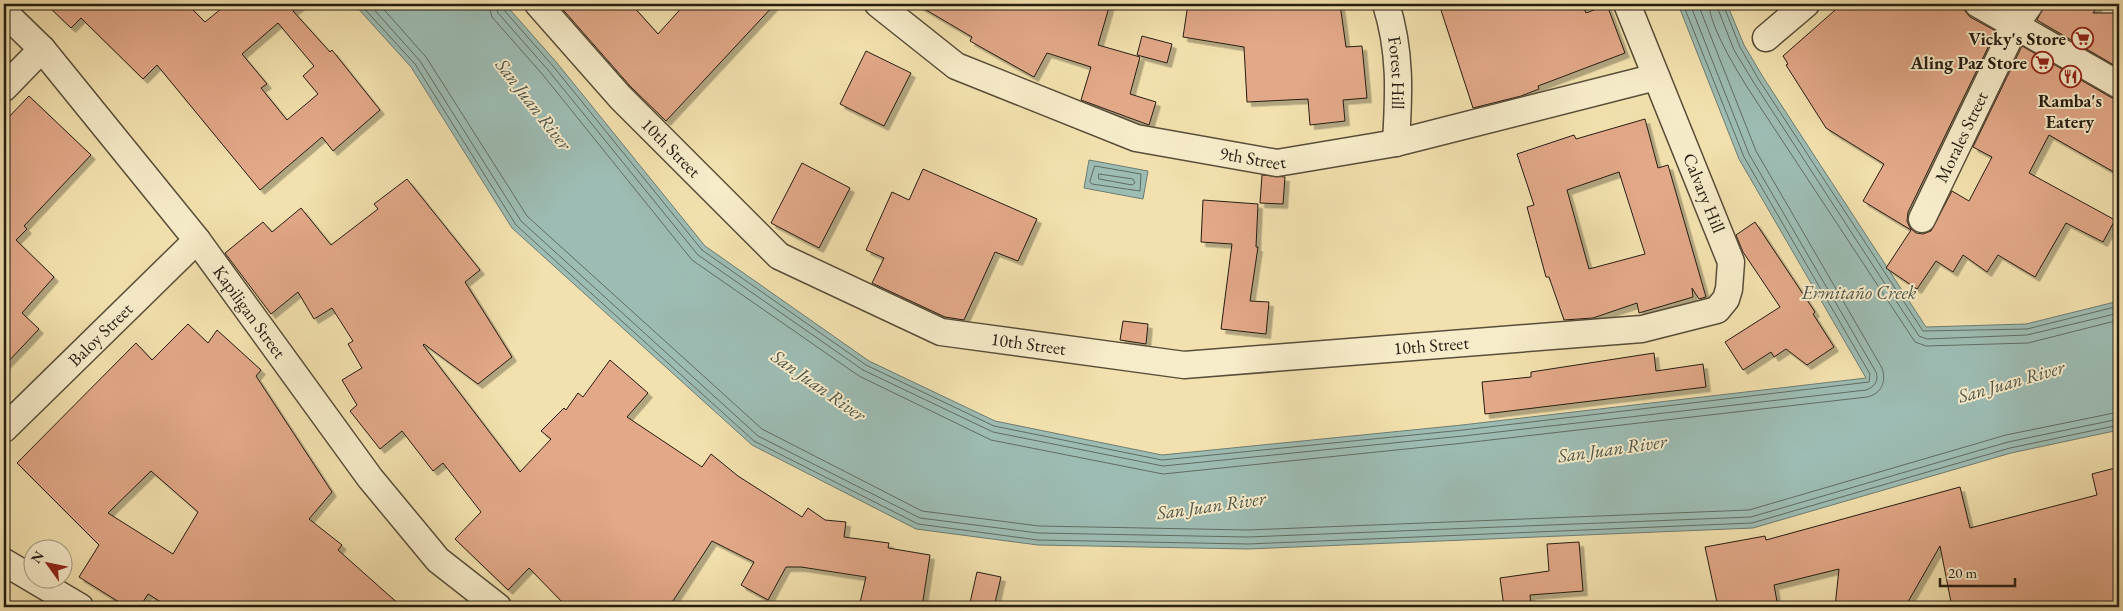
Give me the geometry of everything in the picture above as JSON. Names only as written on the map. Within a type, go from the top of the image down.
[{"type":"street","name":"10th Street","points":[[538,4],[620,97],[779,256],[940,332],[1184,365],[1642,329]]},
{"type":"street","name":"9th Street","points":[[878,4],[956,66],[1136,138],[1278,163],[1396,143],[1656,77]]},
{"type":"street","name":"Forest Hill","points":[[1386,4],[1395,32],[1400,79],[1396,143]]},
{"type":"street","name":"Calvary Hill","points":[[1627,4],[1724,243],[1732,271],[1726,299],[1717,310],[1642,329]]},
{"type":"street","points":[[1766,38],[1806,4]]},
{"type":"street","points":[[1978,4],[2023,14],[2119,85]]},
{"type":"street","name":"Kapiligan Street","points":[[4,12],[42,48],[197,240],[382,493],[438,560],[498,607]]},
{"type":"street","name":"Morales Street","points":[[1922,219],[2023,14]]},
{"type":"street","points":[[4,88],[42,48]]},
{"type":"street","name":"Baloy Street","points":[[4,430],[197,240]]},
{"type":"street","points":[[4,562],[80,607]]},
{"type":"water","points":[[354,4],[505,4],[557,63],[705,246],[869,361],[995,421],[1162,455],[1462,425],[1866,378],[1739,159],[1678,4],[1727,4],[1744,45],[1763,77],[1926,327],[2026,324],[2119,301],[2119,430],[2011,453],[1753,528],[1248,549],[1038,545],[916,529],[752,445],[512,228],[411,67]]},
{"type":"water","points":[[1089,160],[1148,171],[1143,199],[1084,188]]},
{"type":"building","points":[[46,4],[187,4],[205,22],[227,4],[302,4],[293,11],[330,52],[332,50],[380,110],[333,151],[322,137],[260,190],[157,65],[143,79],[81,18],[71,28]],"holes":[[[278,23],[314,66],[303,76],[318,94],[287,120],[261,88],[267,84],[242,54]]]},
{"type":"building","points":[[558,4],[631,4],[658,34],[685,4],[775,4],[666,121],[631,87]]},
{"type":"building","points":[[916,4],[1110,4],[1098,45],[1140,57],[1130,94],[1156,102],[1149,125],[1081,100],[1091,67],[1047,53],[1034,77],[970,41],[972,37]]},
{"type":"building","points":[[1188,4],[1340,4],[1346,47],[1362,46],[1367,98],[1343,100],[1345,121],[1310,125],[1308,99],[1247,102],[1244,47],[1183,37]]},
{"type":"building","points":[[1439,4],[1582,4],[1586,13],[1607,5],[1625,53],[1538,86],[1539,89],[1521,96],[1473,108]]},
{"type":"building","points":[[1842,4],[1963,4],[1965,11],[1970,17],[1996,31],[1908,212],[1907,221],[1910,228],[1916,233],[1923,234],[1931,231],[1952,191],[1969,201],[1992,157],[1973,147],[2022,46],[2112,98],[2119,100],[2119,175],[2049,135],[2029,173],[2115,220],[2103,242],[2066,223],[2035,277],[1998,255],[1987,272],[1963,255],[1953,272],[1936,261],[1917,289],[1886,268],[1911,230],[1863,201],[1884,164],[1826,128],[1786,65],[1788,64],[1783,56]]},
{"type":"building","points":[[2045,4],[2099,4],[2093,13],[2119,13],[2119,68],[2037,20]]},
{"type":"building","points":[[1142,36],[1172,44],[1167,63],[1137,55]]},
{"type":"building","points":[[866,51],[911,73],[884,126],[840,104]]},
{"type":"building","points":[[29,96],[91,155],[24,226],[27,229],[16,240],[54,277],[22,313],[39,329],[4,366],[4,122]]},
{"type":"building","points":[[1645,119],[1658,168],[1668,165],[1706,297],[1699,299],[1692,288],[1693,297],[1639,313],[1637,303],[1593,318],[1564,320],[1549,277],[1546,277],[1527,207],[1534,205],[1517,154],[1574,135],[1576,139]],"holes":[[[1619,172],[1645,254],[1589,269],[1567,190]]]},
{"type":"building","points":[[802,163],[850,188],[819,248],[771,223]]},
{"type":"building","points":[[923,169],[1037,219],[1018,261],[995,252],[964,320],[945,317],[872,283],[884,258],[866,250],[892,192],[909,200]]},
{"type":"building","points":[[1262,175],[1285,177],[1283,204],[1260,203]]},
{"type":"building","points":[[407,179],[480,270],[465,282],[512,357],[478,384],[423,345],[520,472],[551,439],[541,431],[564,408],[566,410],[578,393],[583,397],[610,360],[648,393],[627,417],[702,467],[711,454],[738,476],[802,517],[808,508],[825,520],[846,522],[844,537],[889,543],[888,548],[930,555],[922,607],[859,607],[866,577],[801,567],[786,567],[768,600],[741,585],[754,562],[712,541],[669,607],[567,607],[529,568],[508,590],[455,539],[481,512],[443,463],[433,471],[402,431],[380,449],[350,411],[357,405],[342,380],[362,368],[348,344],[353,341],[332,308],[314,319],[298,292],[271,314],[225,253],[263,222],[272,232],[301,208],[331,245],[378,209],[374,204]]},
{"type":"building","points":[[1203,200],[1258,204],[1256,247],[1258,247],[1250,301],[1269,302],[1266,334],[1221,329],[1232,244],[1201,242]]},
{"type":"building","points":[[1755,222],[1815,312],[1813,314],[1834,347],[1807,365],[1786,349],[1774,357],[1771,352],[1743,370],[1725,342],[1780,307],[1743,252],[1736,235]]},
{"type":"building","points":[[1123,321],[1148,324],[1146,344],[1120,340]]},
{"type":"building","points":[[188,324],[208,343],[217,330],[261,370],[256,376],[332,492],[309,519],[342,545],[338,550],[402,607],[169,607],[148,594],[140,607],[127,607],[79,577],[99,545],[17,463],[136,343],[152,360]],"holes":[[[151,471],[198,512],[173,554],[108,513]]]},
{"type":"building","points":[[1654,353],[1656,371],[1703,364],[1706,387],[1485,414],[1482,382],[1531,377],[1531,372]]},
{"type":"building","points":[[2119,467],[2119,607],[1952,607],[1940,546],[1905,607],[1835,607],[1839,569],[1774,585],[1778,607],[1718,607],[1705,547],[1765,536],[1766,540],[1960,487],[1970,528],[2097,495],[2092,474]]},
{"type":"building","points":[[1579,542],[1583,591],[1530,595],[1531,607],[1504,607],[1500,578],[1549,571],[1547,544]]},
{"type":"building","points":[[977,572],[1001,577],[994,607],[969,607]]},
{"type":"place","name":"Vicky's Store","points":[[2082,39]]},
{"type":"place","name":"Aling Paz Store","points":[[2043,63]]},
{"type":"place","name":"Ramba's Eatery","points":[[2070,76]]},
{"type":"water label","name":"San Juan River","points":[[534,104]]},
{"type":"water label","name":"Ermitaño Creek","points":[[1859,292]]},
{"type":"water label","name":"San Juan River","points":[[2011,381]]},
{"type":"water label","name":"San Juan River","points":[[819,385]]},
{"type":"water label","name":"San Juan River","points":[[1612,448]]},
{"type":"water label","name":"San Juan River","points":[[1211,505]]}]
